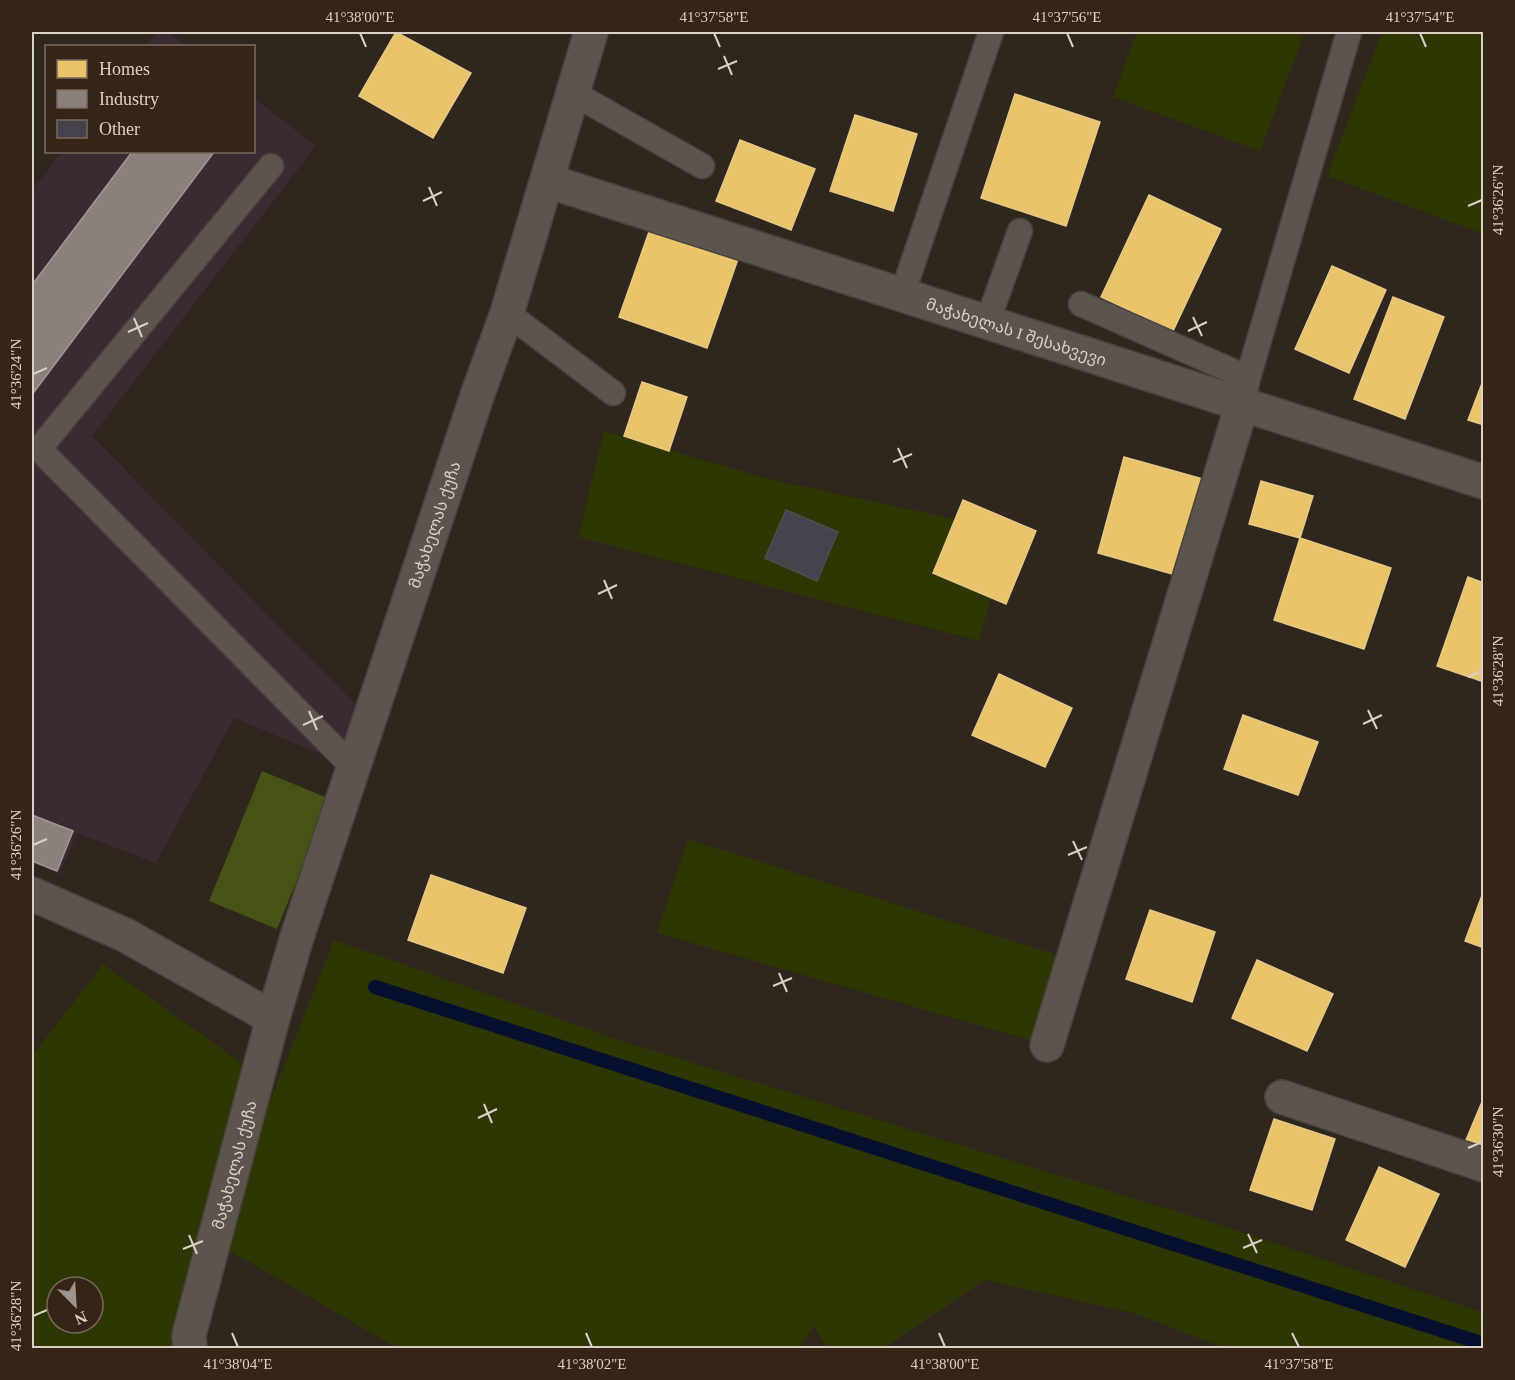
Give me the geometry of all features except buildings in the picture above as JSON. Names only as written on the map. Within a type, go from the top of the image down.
[{"type":"street","name":"მაჭახელას ქუჩა","points":[[190,1348],[189,1335],[273,1018],[297,938],[478,393],[507,314],[591,32]]},
{"type":"street","name":"მაჭახელას I შესახვევი","points":[[548,181],[987,323],[1245,391],[1484,482]]},
{"type":"street","points":[[1047,1045],[1245,391]]},
{"type":"street","points":[[32,894],[125,934],[273,1018]]},
{"type":"street","points":[[1282,1097],[1484,1165]]},
{"type":"lane","points":[[902,295],[991,32]]},
{"type":"lane","points":[[1081,304],[1245,391],[1349,32]]},
{"type":"lane","points":[[573,93],[702,166]]},
{"type":"lane","points":[[271,166],[35,454],[354,768]]},
{"type":"lane","points":[[987,323],[1020,231]]},
{"type":"lane","points":[[507,314],[613,393]]},
{"type":"shaded area","points":[[157,32],[168,32],[187,45],[146,45]]},
{"type":"shaded area","points":[[255,99],[316,146],[92,436],[370,719],[354,768],[234,718],[156,863],[77,833],[60,874],[32,864],[32,190],[61,153],[255,153]]},
{"type":"green space","points":[[1137,32],[1305,32],[1260,151],[1113,97]]},
{"type":"green space","points":[[1382,32],[1483,32],[1483,234],[1327,176]]},
{"type":"green space","points":[[604,431],[773,480],[1010,531],[979,641],[578,537]]},
{"type":"green space","points":[[262,771],[330,799],[277,929],[209,901]]},
{"type":"green space","points":[[688,839],[1073,960],[1047,1045],[657,933]]},
{"type":"green space","points":[[334,940],[622,1041],[1214,1223],[1483,1312],[1483,1348],[1225,1348],[1133,1313],[985,1280],[884,1348],[826,1348],[814,1326],[800,1348],[397,1348],[215,1242],[190,1348],[32,1348],[32,1056],[103,964],[246,1066],[216,1237]]},
{"type":"waterway","points":[[375,987],[1484,1344]]}]
